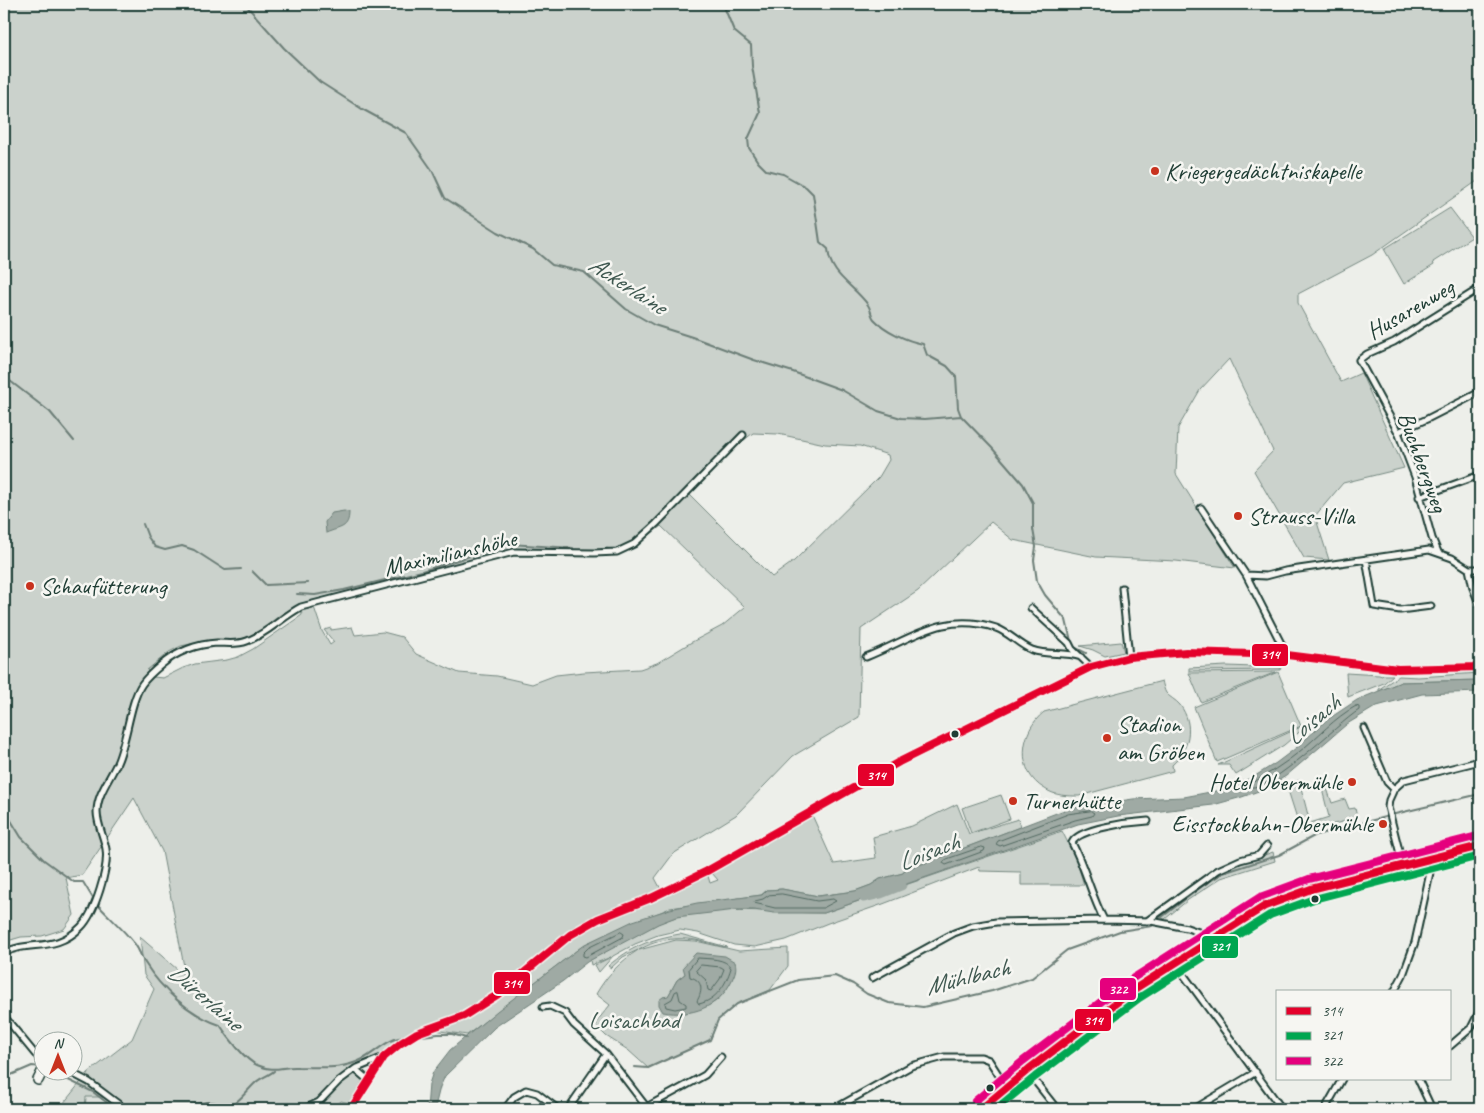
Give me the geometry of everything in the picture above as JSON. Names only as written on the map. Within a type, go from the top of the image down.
[{"type":"main road","points":[[981,1109],[1027,1071],[1133,990],[1213,937],[1265,906],[1290,896],[1480,846]]},
{"type":"street","name":"Husarenweg","points":[[1359,360],[1367,354],[1394,342],[1480,288]]},
{"type":"street","name":"Buchbergweg","points":[[1359,360],[1398,432],[1415,477],[1419,497],[1438,552]]},
{"type":"street","points":[[1398,432],[1480,392]]},
{"type":"street","name":"Maximilianshöhe","points":[[4,954],[18,948],[51,944],[68,938],[81,927],[94,906],[103,874],[106,850],[97,813],[98,802],[122,750],[136,698],[142,684],[162,664],[175,655],[194,647],[207,644],[244,642],[270,629],[288,614],[301,607],[514,552],[616,552],[634,544],[656,524],[743,435]]},
{"type":"street","points":[[1419,497],[1480,475]]},
{"type":"street","points":[[1202,508],[1246,576],[1287,655]]},
{"type":"street","points":[[1246,576],[1278,574],[1429,550],[1452,558],[1469,569],[1480,569]]},
{"type":"street","points":[[1366,559],[1374,606],[1400,610],[1431,606]]},
{"type":"street","points":[[1469,569],[1473,588],[1480,606]]},
{"type":"street","points":[[1122,588],[1129,657]]},
{"type":"street","points":[[1031,608],[1090,667]]},
{"type":"street","points":[[866,657],[912,634],[951,623],[999,629],[1032,650],[1054,654],[1068,652],[1081,656]]},
{"type":"street","points":[[351,1109],[384,1057],[401,1043],[417,1033],[464,1016],[497,995],[570,935],[598,919],[685,882],[898,762],[1090,667],[1129,657],[1186,652],[1287,655],[1398,669],[1480,667]]},
{"type":"street","points":[[1364,728],[1387,782],[1394,789]]},
{"type":"street","points":[[1403,866],[1390,816],[1389,800],[1394,789],[1404,780],[1480,760]]},
{"type":"street","points":[[1104,920],[1095,903],[1080,858],[1072,843],[1073,839],[1104,828],[1148,821]]},
{"type":"street","points":[[1149,921],[1218,870],[1240,860],[1258,855],[1267,846]]},
{"type":"street","points":[[1395,990],[1403,975],[1415,942],[1431,868],[1429,859]]},
{"type":"street","points":[[872,978],[954,933],[973,926],[996,922],[1149,921],[1186,928],[1213,937]]},
{"type":"street","points":[[1175,963],[1282,1109]]},
{"type":"street","points":[[543,1007],[550,1006],[565,1013],[574,1025],[606,1054],[646,1108],[705,1075],[721,1057]]},
{"type":"street","points":[[1452,1044],[1471,1028],[1480,1010]]},
{"type":"street","points":[[4,1016],[32,1050]]},
{"type":"street","points":[[568,1109],[606,1054]]},
{"type":"street","points":[[304,1109],[320,1102],[339,1081],[355,1069],[384,1057]]},
{"type":"street","points":[[834,1109],[911,1066],[944,1057],[981,1057],[989,1060],[1007,1088]]},
{"type":"street","points":[[355,1069],[368,1080]]},
{"type":"street","points":[[1027,1071],[1057,1109]]},
{"type":"street","points":[[1194,1109],[1256,1072]]},
{"type":"street","points":[[82,1078],[125,1109]]},
{"type":"street","points":[[1325,1109],[1341,1080]]},
{"type":"street","points":[[1418,1080],[1432,1109]]},
{"type":"street","points":[[505,1109],[514,1097],[526,1090],[537,1093],[558,1109]]},
{"type":"street","points":[[192,1109],[204,1106],[224,1108]]},
{"type":"shaded area","points":[[86,1097],[109,1097],[125,1109],[85,1109]]},
{"type":"green space","points":[[4,4],[1480,4],[1480,179],[1372,255],[1298,294],[1298,303],[1341,382],[1361,373],[1404,468],[1343,483],[1315,516],[1329,560],[1304,558],[1254,471],[1273,451],[1229,359],[1200,390],[1178,428],[1176,474],[1235,568],[1176,561],[1096,557],[1013,540],[991,522],[918,591],[861,629],[859,717],[793,756],[736,815],[673,854],[655,878],[664,895],[673,893],[708,876],[710,883],[718,880],[712,873],[812,815],[834,864],[876,858],[873,837],[912,826],[957,804],[969,834],[1018,819],[1020,827],[906,869],[903,873],[880,879],[871,885],[855,891],[818,896],[782,889],[767,890],[761,895],[670,908],[585,944],[467,1035],[427,1029],[384,1057],[355,1069],[368,1080],[354,1104],[341,1101],[332,1109],[125,1109],[109,1097],[86,1097],[85,1109],[59,1109],[88,1073],[132,1039],[154,989],[144,975],[140,937],[186,977],[162,851],[134,798],[82,875],[66,878],[74,915],[64,929],[42,936],[21,937],[4,942]],"holes":[[[753,433],[778,434],[825,444],[860,446],[888,455],[889,460],[879,477],[794,561],[772,577],[689,494],[739,444]],[[661,526],[745,607],[722,626],[657,663],[640,669],[556,675],[532,684],[497,676],[459,673],[416,654],[402,637],[383,632],[355,635],[352,627],[331,630],[331,628],[324,630],[334,642],[330,645],[322,631],[314,607],[301,610],[302,615],[253,649],[238,657],[195,664],[163,678],[153,677],[147,670],[169,652],[181,646],[205,641],[234,640],[249,637],[280,615],[306,602],[436,571],[509,550],[587,551],[607,548],[624,552],[633,548]]]},
{"type":"green space","points":[[1450,208],[1472,237],[1433,262],[1434,265],[1404,284],[1384,249]]},
{"type":"green space","points":[[1121,642],[1124,652],[1105,656],[1080,646]]},
{"type":"green space","points":[[1226,666],[1281,668],[1280,670],[1189,671],[1189,668]]},
{"type":"green space","points":[[1276,672],[1201,702],[1189,673]]},
{"type":"green space","points":[[1278,672],[1301,726],[1217,762],[1194,707]]},
{"type":"green space","points":[[1346,673],[1393,675],[1384,683],[1348,697]]},
{"type":"green space","points":[[1480,673],[1480,680],[1401,682],[1379,691],[1379,689],[1399,676],[1418,677]]},
{"type":"green space","name":"Stadion am Gröben","points":[[1162,681],[1166,693],[1178,703],[1185,713],[1189,729],[1183,752],[1172,765],[1173,771],[1079,796],[1053,793],[1035,782],[1025,762],[1024,751],[1030,730],[1044,712]]},
{"type":"green space","points":[[1303,726],[1304,728],[1284,745],[1236,775],[1229,765],[1218,765]]},
{"type":"green space","points":[[1299,780],[1310,823],[1329,817],[1320,781],[1324,780],[1332,803],[1345,799],[1349,809],[1355,808],[1357,818],[1302,834],[1287,787]]},
{"type":"green space","points":[[1001,795],[1010,819],[971,833],[962,808]]},
{"type":"green space","points":[[1062,831],[1076,859],[1084,885],[1021,885],[1021,872],[980,871],[979,867],[786,940],[755,947],[734,945],[698,933],[680,930],[658,935],[635,944],[613,956],[599,972],[595,965],[611,957],[591,965],[590,960],[643,930],[676,917],[694,913],[731,910],[824,913]]},
{"type":"green space","points":[[1273,852],[1275,861],[1221,878],[1188,900],[1165,919],[1156,916],[1220,870]]},
{"type":"green space","name":"Loisachbad","points":[[680,934],[727,947],[696,940],[671,939],[654,943],[639,950],[676,940],[696,941],[739,951],[788,948],[788,966],[770,990],[737,1004],[718,1020],[710,1040],[648,1068],[596,1026],[597,1021],[610,1005],[596,994],[614,969],[638,950],[623,957],[611,968],[608,966],[633,949],[650,941]],"holes":[[[685,974],[734,974],[721,997],[710,1005],[696,1010],[686,1013],[663,997],[668,997],[677,980]]]},
{"type":"water","points":[[349,512],[349,518],[345,525],[326,533],[325,522],[332,513]]},
{"type":"water","points":[[1480,680],[1480,692],[1422,694],[1377,706],[1347,724],[1286,776],[1264,789],[1242,797],[1213,805],[1118,816],[1078,824],[824,913],[774,913],[736,910],[676,917],[658,924],[587,962],[563,981],[495,1027],[445,1076],[436,1103],[438,1109],[427,1109],[429,1084],[433,1072],[450,1050],[497,1011],[585,944],[633,921],[670,909],[697,903],[762,895],[767,890],[782,889],[818,896],[855,891],[871,885],[880,879],[903,873],[906,869],[1067,809],[1133,799],[1184,797],[1226,789],[1255,776],[1276,763],[1327,720],[1357,700],[1401,682]]},
{"type":"water","points":[[696,953],[725,956],[735,962],[736,967],[732,980],[720,998],[712,1004],[684,1013],[663,1012],[659,1005],[659,1000],[668,996],[677,980],[685,974],[683,967]]},
{"type":"waterway","name":"Ackerlaine","points":[[245,4],[284,48],[320,82],[362,109],[406,133],[432,170],[445,198],[498,232],[533,249],[552,265],[584,272],[626,309],[654,325],[842,390],[878,411],[901,418],[925,419],[961,416]]},
{"type":"waterway","points":[[723,4],[734,31],[751,45],[752,66],[760,113],[748,139],[749,148],[766,170],[783,174],[806,187],[813,194],[820,242],[828,249],[833,266],[868,305],[874,319],[884,328],[897,335],[923,344],[927,355],[947,366],[956,376],[958,408],[961,416],[1023,484],[1033,503],[1033,529],[1036,547],[1034,560],[1037,581],[1045,595],[1066,620],[1074,647],[1086,653]]},
{"type":"waterway","points":[[4,370],[10,381],[50,412],[74,441]]},
{"type":"waterway","points":[[143,524],[148,537],[155,547],[165,550],[182,546],[194,550],[225,570],[241,569]]},
{"type":"waterway","points":[[297,594],[315,595],[344,590],[422,571],[509,544],[573,548]]},
{"type":"waterway","points":[[252,571],[266,585],[308,583]]},
{"type":"waterway","name":"Mühlbach","points":[[1395,814],[1480,794]]},
{"type":"waterway","name":"Dürerlaine","points":[[4,809],[21,837],[44,860],[74,882],[83,882],[94,900]]},
{"type":"waterway","name":"Mühlbach","points":[[1162,917],[1201,887],[1223,873],[1279,855],[1316,835],[1385,817]]},
{"type":"waterway","name":"Loisach","points":[[864,897],[901,885]]},
{"type":"waterway","name":"Dürerlaine","points":[[97,904],[134,943],[152,973],[168,992],[198,1015],[220,1025],[242,1053],[257,1065],[269,1069],[347,1065],[363,1059],[394,1039],[407,1037]]},
{"type":"waterway","name":"Mühlbach","points":[[634,1067],[648,1068],[710,1040],[718,1020],[737,1004],[798,980],[835,976],[853,984],[867,994],[889,1003],[923,1007],[992,991],[1032,978],[1067,950],[1120,931],[1152,926]]},
{"type":"waterway","name":"Dürerlaine","points":[[414,1037],[452,1034],[466,1038]]},
{"type":"waterway","points":[[4,1078],[32,1066]]},
{"type":"waterway","points":[[228,1108],[239,1100],[256,1082],[274,1071]]},
{"type":"waterway","points":[[68,1080],[93,1092],[115,1109]]},
{"type":"transit line","name":"314","points":[[351,1109],[384,1057],[401,1043],[417,1033],[464,1016],[497,995],[570,935],[598,919],[651,898],[707,871],[899,762],[1091,667],[1129,657],[1186,652],[1287,655],[1398,669],[1480,667]]},
{"type":"transit line","name":"322","points":[[975,1101],[1023,1061],[1127,982],[1260,897],[1309,879],[1478,836]]},
{"type":"transit line","name":"314","points":[[981,1109],[1029,1069],[1133,990],[1265,906],[1311,889],[1480,846]]},
{"type":"transit line","name":"321","points":[[996,1109],[1139,998],[1270,915],[1314,899],[1480,856]]},
{"type":"place","name":"Kriegergedächtniskapelle","points":[[1155,171]]},
{"type":"place","name":"Strauss-Villa","points":[[1238,516]]},
{"type":"place","name":"Schaufütterung","points":[[30,586]]},
{"type":"place","name":"Stadion am Gröben","points":[[1107,738]]},
{"type":"place","name":"Hotel Obermühle","points":[[1352,782]]},
{"type":"place","name":"Turnerhütte","points":[[1013,801]]},
{"type":"place","name":"Eisstockbahn-Obermühle","points":[[1383,824]]}]
